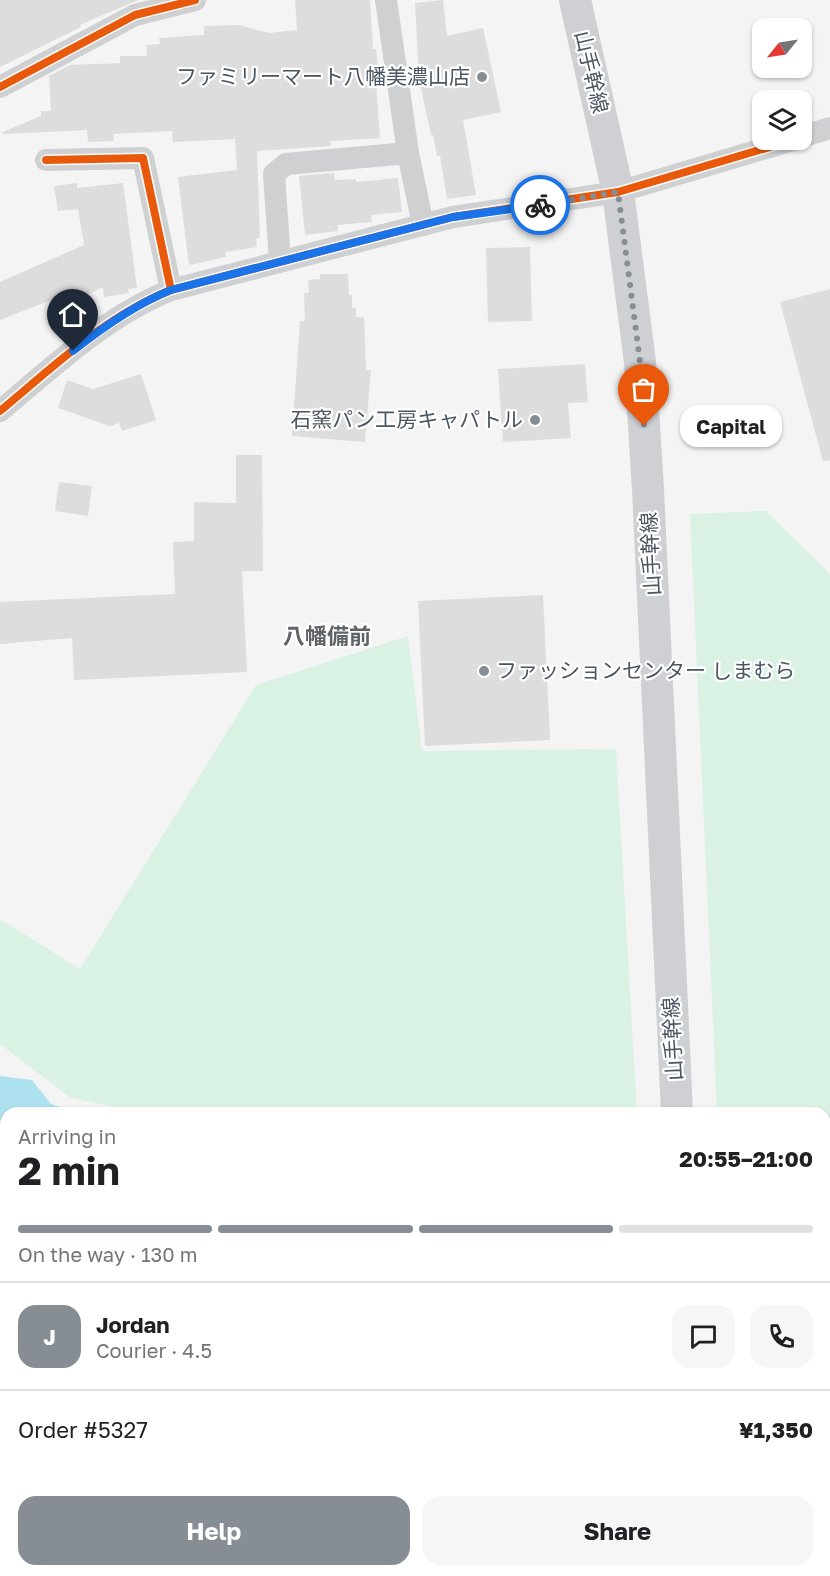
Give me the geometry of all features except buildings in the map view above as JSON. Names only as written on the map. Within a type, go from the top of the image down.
[{"type":"main road","name":"山手幹線","points":[[574,0],[618,192],[640,362],[677,1107]]},
{"type":"street","points":[[0,87],[135,15],[195,0]]},
{"type":"street","points":[[386,0],[408,153],[423,225]]},
{"type":"street","points":[[812,134],[830,128]]},
{"type":"street","points":[[0,411],[92,336],[152,298],[171,290],[453,217],[618,192],[759,150]]},
{"type":"street","points":[[280,261],[274,174],[286,164],[408,153]]},
{"type":"street","points":[[46,160],[143,158],[171,290]]},
{"type":"green space","points":[[766,511],[830,574],[830,1107],[717,1107],[690,514]]},
{"type":"green space","points":[[408,636],[422,751],[616,749],[637,1107],[116,1107],[71,1098],[0,1044],[0,919],[80,969],[256,685]]},
{"type":"water","points":[[0,1076],[32,1080],[51,1104],[60,1107],[0,1107]]},
{"type":"cycle path","points":[[0,87],[135,15],[195,0]]},
{"type":"cycle path","points":[[0,411],[102,328],[147,301],[171,290],[453,217],[618,192],[759,150]]},
{"type":"cycle path","points":[[46,160],[143,158],[171,290]]},
{"type":"way so far","points":[[540,205],[618,192],[640,362],[644,426]]},
{"type":"place","name":"ファミリーマート八幡美濃山店","points":[[482,77]]},
{"type":"place","name":"石窯パン工房キャパトル","points":[[535,420]]},
{"type":"place","name":"Capital","points":[[644,426]]},
{"type":"place","name":"ファッションセンター しまむら","points":[[484,671]]},
{"type":"district","name":"八幡備前","points":[[327,636]]},
{"type":"route","points":[[73,351],[92,336],[152,298],[171,290],[453,217],[540,205]]}]
